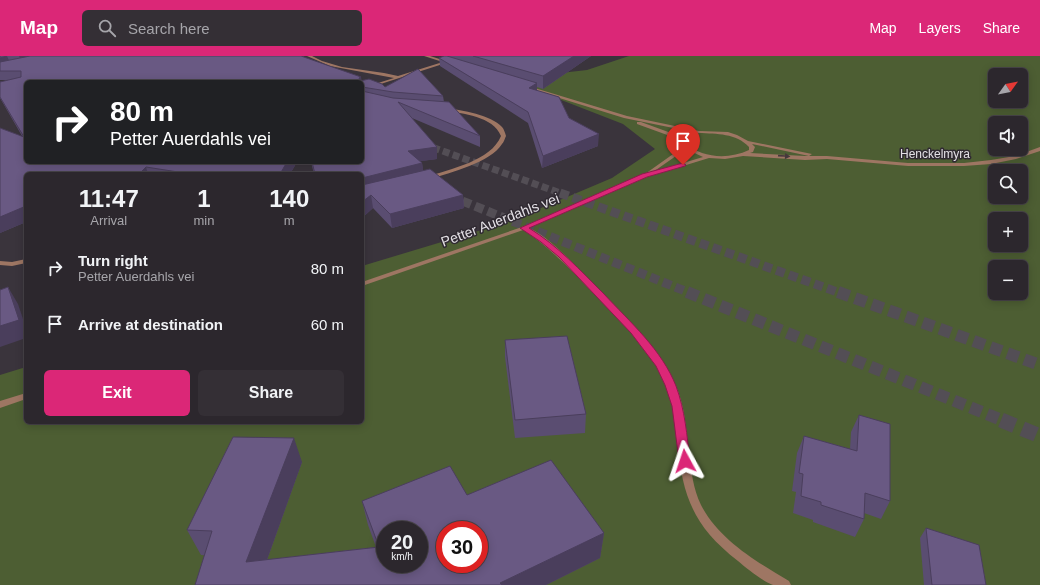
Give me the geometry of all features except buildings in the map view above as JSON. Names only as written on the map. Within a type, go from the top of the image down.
[{"type":"street","points":[[308,56],[321,63],[336,68],[396,77]]},
{"type":"street","points":[[426,56],[454,64]]},
{"type":"street","points":[[364,88],[446,62]]},
{"type":"street","points":[[525,86],[626,116],[699,132]]},
{"type":"street","points":[[421,180],[480,159],[489,154],[502,142],[504,135],[502,130],[489,120],[469,113],[439,108]]},
{"type":"street","points":[[626,116],[683,139]]},
{"type":"street","points":[[699,132],[686,136],[683,139],[682,144],[692,151],[710,156]]},
{"type":"street","name":"Henckelmyra","points":[[699,132],[732,135],[749,142],[828,158]]},
{"type":"street","points":[[745,155],[751,151],[752,147],[749,142]]},
{"type":"street","name":"Petter Auerdahls vei","points":[[645,176],[659,164],[686,148]]},
{"type":"street","name":"Henckelmyra","points":[[710,156],[729,157],[745,155],[828,158],[910,165],[958,165],[1008,158],[1040,149]]},
{"type":"street","name":"Petter Auerdahls vei","points":[[364,283],[524,228],[645,176],[710,156]]},
{"type":"street","points":[[524,228],[555,249],[647,346],[661,365],[678,406],[686,467],[697,507],[709,526],[730,547],[748,562],[785,585]]},
{"type":"street","points":[[0,263],[12,264],[24,261]]},
{"type":"street","points":[[0,271],[12,264]]},
{"type":"street","points":[[0,405],[24,397]]},
{"type":"green space","points":[[629,56],[1040,56],[1040,585],[0,585],[0,375],[24,368],[24,424],[364,424],[364,265],[508,222],[612,178],[655,149],[623,124],[551,96],[499,80],[587,70]]},
{"type":"tunnel","points":[[423,144],[563,194]]},
{"type":"tunnel","points":[[560,193],[840,293]]},
{"type":"tunnel","points":[[450,196],[690,293]]},
{"type":"tunnel","points":[[687,292],[1004,421]]},
{"type":"tunnel","points":[[838,292],[1040,365]]},
{"type":"tunnel","points":[[1001,420],[1040,436]]},
{"type":"route","points":[[683,165],[645,176],[524,228],[555,249],[634,331],[661,365],[678,406],[685,461]]}]
